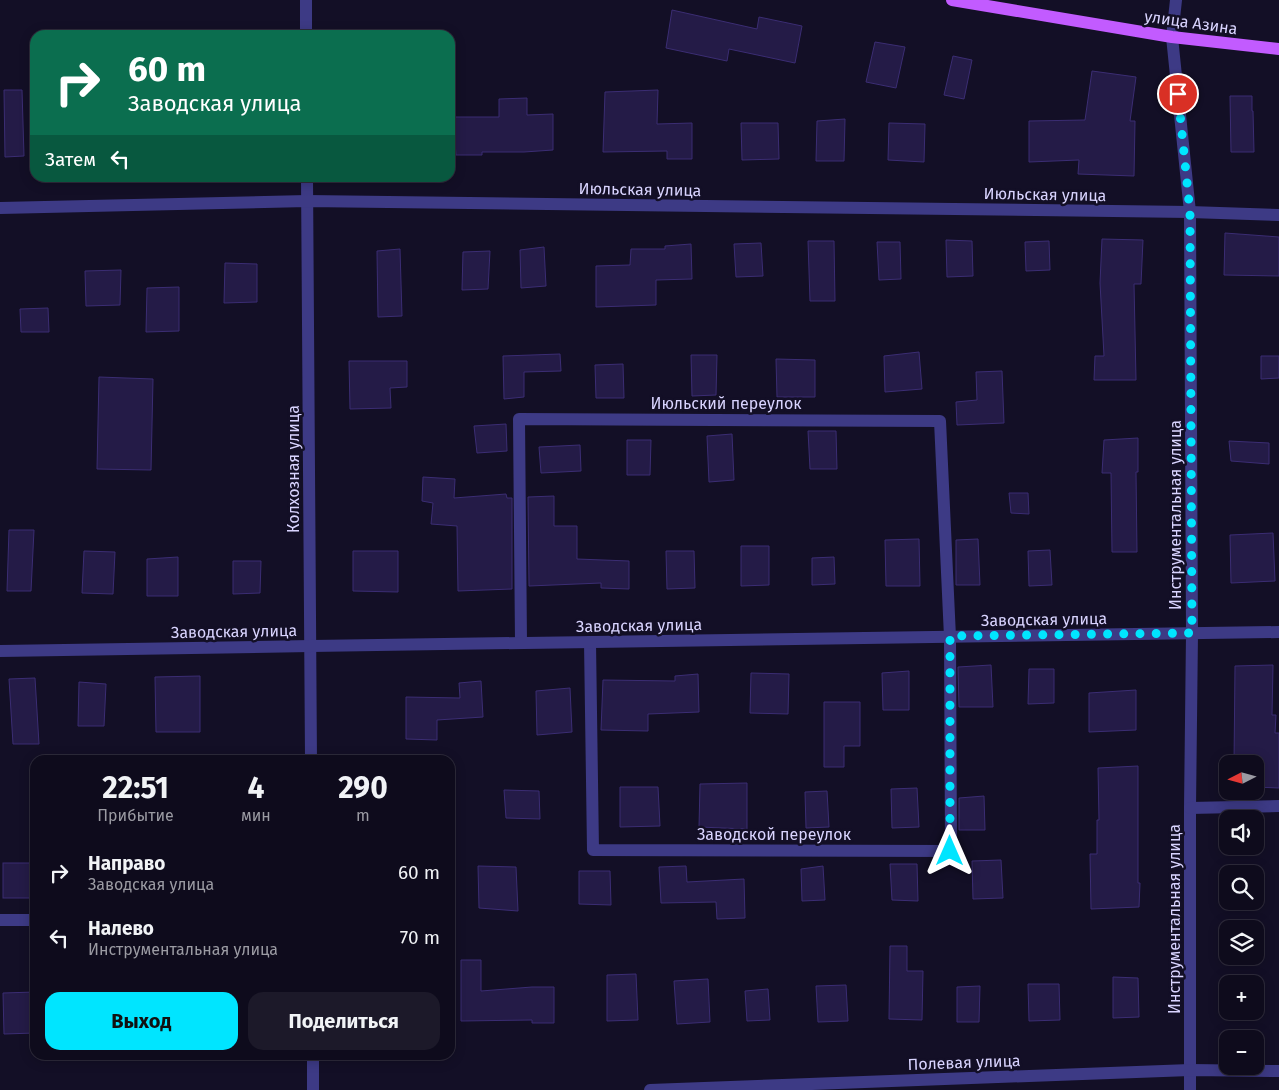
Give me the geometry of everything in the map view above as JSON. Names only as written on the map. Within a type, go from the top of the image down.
[{"type":"main road","name":"улица Азина","points":[[952,0],[1172,37],[1279,49]]},
{"type":"street","points":[[306,0],[306,30]]},
{"type":"street","name":"Инструментальная улица","points":[[1176,0],[1172,37],[1190,212],[1192,633],[1190,1090]]},
{"type":"street","name":"Колхозная улица","points":[[307,182],[312,755]]},
{"type":"street","name":"Июльская улица","points":[[0,208],[307,201],[1190,212],[1279,215]]},
{"type":"street","name":"Июльский переулок","points":[[521,643],[519,418],[940,421],[950,636]]},
{"type":"street","name":"Заводская улица","points":[[0,652],[1279,632]]},
{"type":"street","name":"Заводской переулок","points":[[590,642],[593,850],[950,851],[950,636]]},
{"type":"street","points":[[1190,808],[1279,806]]},
{"type":"street","points":[[0,920],[30,920]]},
{"type":"street","points":[[313,1060],[314,1090]]},
{"type":"street","name":"Полевая улица","points":[[650,1090],[1190,1070],[1279,1071]]},
{"type":"building","points":[[672,10],[757,29],[759,17],[802,26],[795,63],[729,49],[727,61],[666,48]]},
{"type":"building","points":[[875,42],[905,47],[896,88],[866,82]]},
{"type":"building","points":[[953,56],[972,60],[964,99],[944,95]]},
{"type":"building","points":[[1092,71],[1136,77],[1130,121],[1135,121],[1134,176],[1078,174],[1079,160],[1029,162],[1029,121],[1085,120]]},
{"type":"building","points":[[4,90],[22,90],[24,156],[5,157]]},
{"type":"building","points":[[658,90],[657,124],[692,123],[692,159],[667,159],[667,151],[603,152],[605,92]]},
{"type":"building","points":[[1230,96],[1252,96],[1254,152],[1231,152]]},
{"type":"building","points":[[527,98],[527,115],[553,114],[553,150],[482,152],[482,155],[456,155],[455,117],[499,117],[499,99]]},
{"type":"building","points":[[845,119],[844,161],[816,161],[817,121]]},
{"type":"building","points":[[741,123],[778,123],[779,159],[742,160]]},
{"type":"building","points":[[889,123],[925,124],[924,162],[888,160]]},
{"type":"building","points":[[1225,233],[1279,237],[1279,276],[1224,275]]},
{"type":"building","points":[[1102,239],[1143,240],[1141,284],[1134,284],[1136,380],[1094,380],[1095,356],[1104,356],[1100,283]]},
{"type":"building","points":[[946,240],[972,241],[973,276],[947,277]]},
{"type":"building","points":[[808,241],[834,241],[835,301],[810,301]]},
{"type":"building","points":[[1049,241],[1050,270],[1026,271],[1025,242]]},
{"type":"building","points":[[877,242],[900,242],[901,279],[879,280]]},
{"type":"building","points":[[761,243],[763,276],[736,277],[734,244]]},
{"type":"building","points":[[691,244],[692,279],[656,280],[656,305],[596,307],[596,266],[630,265],[631,249],[665,249],[665,246]]},
{"type":"building","points":[[544,247],[546,286],[521,288],[520,250]]},
{"type":"building","points":[[400,249],[402,316],[378,317],[377,251]]},
{"type":"building","points":[[490,251],[488,289],[462,290],[463,252]]},
{"type":"building","points":[[225,263],[257,264],[257,302],[224,303]]},
{"type":"building","points":[[121,270],[120,305],[86,306],[85,271]]},
{"type":"building","points":[[179,287],[179,331],[146,332],[147,288]]},
{"type":"building","points":[[48,308],[49,332],[21,332],[20,309]]},
{"type":"building","points":[[919,352],[922,389],[885,392],[884,356]]},
{"type":"building","points":[[560,354],[561,371],[524,372],[524,397],[504,399],[503,356]]},
{"type":"building","points":[[691,355],[717,355],[716,395],[692,396]]},
{"type":"building","points":[[1261,356],[1279,356],[1279,378],[1261,379]]},
{"type":"building","points":[[776,359],[815,360],[815,397],[777,397]]},
{"type":"building","points":[[349,361],[407,361],[407,387],[390,388],[391,408],[350,409]]},
{"type":"building","points":[[623,364],[624,398],[596,398],[595,365]]},
{"type":"building","points":[[1002,371],[1004,423],[957,425],[956,402],[977,400],[976,372]]},
{"type":"building","points":[[99,377],[153,379],[151,470],[97,469]]},
{"type":"building","points":[[506,424],[507,451],[477,453],[474,426]]},
{"type":"building","points":[[808,431],[836,431],[837,469],[810,469]]},
{"type":"building","points":[[732,434],[734,480],[709,482],[707,436]]},
{"type":"building","points":[[1138,438],[1138,472],[1136,472],[1137,552],[1112,552],[1111,473],[1102,473],[1104,440]]},
{"type":"building","points":[[627,440],[651,440],[650,475],[627,475]]},
{"type":"building","points":[[1229,441],[1269,443],[1269,464],[1231,461]]},
{"type":"building","points":[[580,445],[581,471],[541,473],[539,447]]},
{"type":"building","points":[[423,477],[455,479],[454,498],[506,494],[507,498],[512,498],[512,589],[458,591],[457,526],[431,524],[433,503],[422,501]]},
{"type":"building","points":[[1009,493],[1028,493],[1029,514],[1011,513]]},
{"type":"building","points":[[554,496],[554,526],[577,526],[577,559],[629,561],[629,589],[601,588],[601,583],[529,586],[528,497]]},
{"type":"building","points":[[9,530],[34,530],[31,591],[7,591]]},
{"type":"building","points":[[1273,533],[1275,581],[1231,583],[1230,535]]},
{"type":"building","points":[[919,539],[920,586],[886,586],[885,540]]},
{"type":"building","points":[[978,539],[980,585],[956,585],[956,540]]},
{"type":"building","points":[[741,546],[769,546],[769,585],[741,586]]},
{"type":"building","points":[[1050,550],[1052,585],[1029,586],[1028,551]]},
{"type":"building","points":[[84,551],[115,552],[113,594],[82,593]]},
{"type":"building","points":[[353,551],[398,551],[398,592],[353,591]]},
{"type":"building","points":[[666,551],[694,551],[695,588],[667,589]]},
{"type":"building","points":[[178,557],[178,596],[147,596],[147,559]]},
{"type":"building","points":[[834,557],[835,584],[812,585],[812,558]]},
{"type":"building","points":[[233,561],[261,561],[260,593],[233,594]]},
{"type":"building","points":[[991,665],[993,707],[959,707],[958,667]]},
{"type":"building","points":[[1273,665],[1272,715],[1276,715],[1275,733],[1279,733],[1279,788],[1264,787],[1264,755],[1234,755],[1235,666]]},
{"type":"building","points":[[1029,669],[1054,669],[1054,703],[1028,704]]},
{"type":"building","points":[[909,671],[909,710],[883,710],[882,673]]},
{"type":"building","points":[[751,673],[789,674],[788,714],[750,713]]},
{"type":"building","points":[[698,674],[699,712],[648,714],[648,731],[601,730],[603,680],[675,681],[675,676]]},
{"type":"building","points":[[200,676],[200,732],[156,732],[155,677]]},
{"type":"building","points":[[35,678],[39,744],[13,744],[9,679]]},
{"type":"building","points":[[481,681],[483,717],[437,720],[437,740],[406,739],[406,697],[460,698],[459,683]]},
{"type":"building","points":[[79,682],[106,684],[104,726],[78,726]]},
{"type":"building","points":[[570,688],[572,732],[537,735],[536,691]]},
{"type":"building","points":[[1136,690],[1136,730],[1089,732],[1089,693]]},
{"type":"building","points":[[824,702],[860,702],[860,746],[844,746],[844,767],[824,767]]},
{"type":"building","points":[[1138,766],[1139,907],[1091,909],[1090,854],[1097,854],[1097,820],[1099,820],[1098,768]]},
{"type":"building","points":[[747,783],[747,829],[699,827],[700,784]]},
{"type":"building","points":[[620,787],[658,787],[660,826],[620,827]]},
{"type":"building","points":[[917,788],[919,827],[892,828],[891,789]]},
{"type":"building","points":[[504,790],[539,791],[540,819],[506,818]]},
{"type":"building","points":[[827,791],[829,827],[806,828],[805,792]]},
{"type":"building","points":[[984,796],[985,830],[959,830],[959,798]]},
{"type":"building","points":[[1001,860],[1003,898],[973,899],[972,861]]},
{"type":"building","points":[[3,863],[30,863],[30,898],[3,898]]},
{"type":"building","points":[[890,864],[917,864],[918,901],[892,900]]},
{"type":"building","points":[[478,866],[516,867],[518,911],[479,908]]},
{"type":"building","points":[[686,866],[687,882],[744,879],[745,918],[717,919],[716,902],[661,903],[659,867]]},
{"type":"building","points":[[823,866],[825,900],[802,901],[801,869]]},
{"type":"building","points":[[579,871],[610,871],[611,905],[579,904]]},
{"type":"building","points":[[890,946],[907,946],[907,971],[923,971],[922,1020],[889,1019]]},
{"type":"building","points":[[461,960],[481,960],[481,991],[554,987],[554,1023],[532,1023],[532,1020],[461,1021]]},
{"type":"building","points":[[636,974],[638,1020],[607,1021],[607,975]]},
{"type":"building","points":[[1113,977],[1138,978],[1139,1017],[1113,1018]]},
{"type":"building","points":[[708,979],[710,1022],[677,1024],[674,981]]},
{"type":"building","points":[[1028,984],[1059,984],[1060,1020],[1029,1021]]},
{"type":"building","points":[[846,985],[848,1021],[818,1022],[816,986]]},
{"type":"building","points":[[980,986],[979,1022],[957,1022],[957,987]]},
{"type":"building","points":[[768,989],[770,1020],[747,1021],[745,991]]},
{"type":"building","points":[[30,992],[30,1033],[4,1034],[3,993]]},
{"type":"route","points":[[950,851],[950,636],[1192,633],[1190,212],[1178,94]]}]
